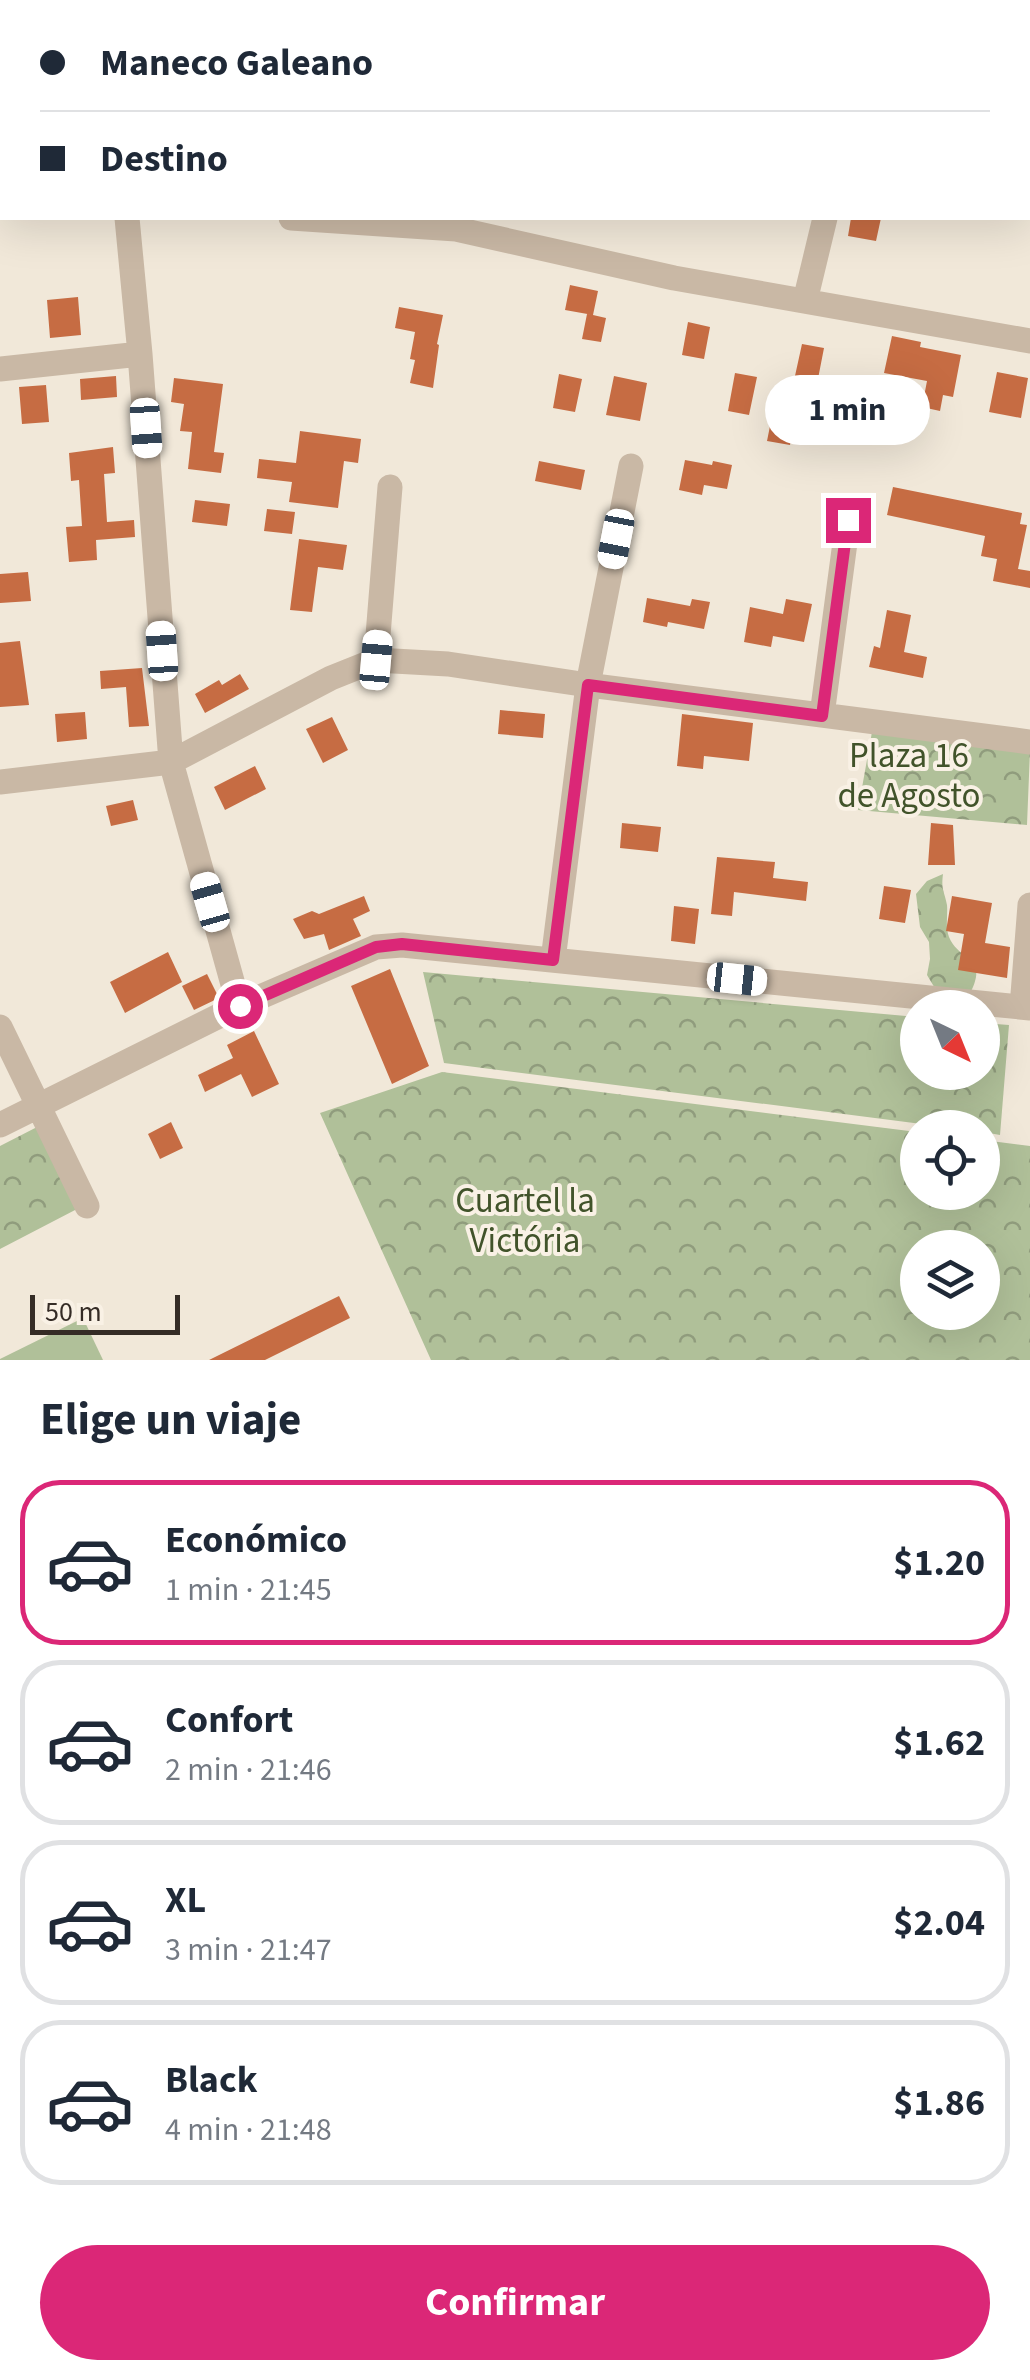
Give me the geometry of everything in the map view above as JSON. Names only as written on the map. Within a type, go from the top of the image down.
[{"type":"street","points":[[126,220],[171,762],[240,1006]]},
{"type":"street","points":[[321,220],[456,229],[674,278],[1030,341]]},
{"type":"street","points":[[805,301],[825,220]]},
{"type":"street","points":[[0,369],[140,354]]},
{"type":"street","points":[[553,960],[588,685],[630,466]]},
{"type":"street","points":[[376,660],[390,487]]},
{"type":"street","points":[[822,716],[848,520]]},
{"type":"street","points":[[0,782],[171,762],[331,678],[376,660],[448,664],[1030,742]]},
{"type":"street","points":[[0,1125],[240,1006],[376,947],[402,944],[1026,1007],[1030,905]]},
{"type":"street","points":[[0,1027],[87,1206]]},
{"type":"green space","name":"Plaza 16 de Agosto","points":[[872,732],[1030,751],[1027,825],[858,810]]},
{"type":"green space","points":[[943,874],[949,937],[975,967],[971,990],[936,990],[927,975],[929,942],[920,927],[916,894],[927,881]]},
{"type":"green space","points":[[423,972],[900,1015],[900,1090],[1000,1090],[1000,1024],[1009,1025],[1000,1135],[1000,1110],[900,1110],[900,1121],[444,1063]]},
{"type":"green space","name":"Cuartel la Victória","points":[[442,1072],[900,1130],[900,1210],[1000,1210],[1000,1142],[1030,1146],[1030,1360],[431,1360],[320,1113]]},
{"type":"green space","points":[[39,1126],[77,1209],[0,1249],[0,1146]]},
{"type":"green space","points":[[83,1318],[103,1360],[0,1360],[0,1359]]},
{"type":"building","points":[[851,220],[881,220],[876,241],[848,236]]},
{"type":"building","points":[[570,285],[598,291],[593,315],[565,310]]},
{"type":"building","points":[[78,297],[81,335],[50,338],[47,300]]},
{"type":"building","points":[[399,307],[443,315],[433,388],[410,383],[415,332],[395,328]]},
{"type":"building","points":[[587,314],[606,318],[601,342],[582,339]]},
{"type":"building","points":[[688,322],[710,327],[704,359],[682,355]]},
{"type":"building","points":[[892,336],[921,342],[920,347],[961,355],[953,397],[943,395],[940,411],[922,407],[927,381],[884,373]]},
{"type":"building","points":[[802,344],[824,348],[816,389],[793,385]]},
{"type":"building","points":[[997,372],[1028,378],[1021,418],[989,412]]},
{"type":"building","points":[[735,373],[757,377],[749,415],[728,411]]},
{"type":"building","points":[[559,374],[582,379],[575,412],[553,408]]},
{"type":"building","points":[[116,376],[117,397],[81,400],[80,379]]},
{"type":"building","points":[[614,376],[647,383],[640,421],[606,415]]},
{"type":"building","points":[[174,378],[223,384],[214,452],[224,453],[221,473],[188,469],[192,432],[180,431],[184,404],[171,402]]},
{"type":"building","points":[[46,385],[49,422],[22,424],[19,387]]},
{"type":"building","points":[[772,416],[795,420],[790,445],[767,441]]},
{"type":"building","points":[[300,431],[361,439],[358,463],[344,461],[338,508],[289,502],[292,482],[257,478],[259,459],[296,463]]},
{"type":"building","points":[[113,447],[115,473],[104,474],[107,522],[134,520],[135,537],[96,540],[97,560],[69,562],[66,527],[82,526],[79,480],[71,481],[69,453]]},
{"type":"building","points":[[685,460],[732,465],[727,489],[704,485],[702,495],[679,490]]},
{"type":"building","points":[[539,461],[585,470],[581,490],[535,481]]},
{"type":"building","points":[[893,487],[1022,513],[1020,524],[1027,525],[1018,569],[1030,571],[1030,588],[993,581],[997,559],[981,556],[985,536],[887,515]]},
{"type":"building","points":[[195,500],[230,504],[227,526],[192,522]]},
{"type":"building","points":[[267,509],[295,512],[292,534],[264,531]]},
{"type":"building","points":[[299,539],[347,545],[343,570],[318,567],[312,612],[290,610]]},
{"type":"building","points":[[28,572],[31,601],[0,603],[0,574]]},
{"type":"building","points":[[647,598],[690,606],[692,599],[710,602],[704,629],[643,622]]},
{"type":"building","points":[[786,599],[812,604],[804,642],[773,636],[771,647],[744,642],[750,607],[783,614]]},
{"type":"building","points":[[887,610],[911,615],[904,652],[927,657],[923,678],[869,667],[874,646],[880,648]]},
{"type":"building","points":[[20,641],[29,705],[0,707],[0,643]]},
{"type":"building","points":[[142,668],[149,726],[129,727],[126,687],[101,689],[100,671]]},
{"type":"building","points":[[240,674],[249,689],[205,713],[195,694],[219,680],[222,685]]},
{"type":"building","points":[[500,710],[545,714],[543,738],[498,734]]},
{"type":"building","points":[[85,712],[87,739],[57,742],[55,714]]},
{"type":"building","points":[[682,714],[753,723],[749,761],[704,756],[703,769],[677,766]]},
{"type":"building","points":[[332,717],[348,750],[323,763],[306,729]]},
{"type":"building","points":[[255,766],[266,789],[225,810],[214,787]]},
{"type":"building","points":[[133,800],[138,820],[111,826],[106,806]]},
{"type":"building","points":[[622,823],[661,827],[658,852],[620,848]]},
{"type":"building","points":[[931,823],[953,825],[955,865],[928,865]]},
{"type":"building","points":[[717,857],[775,862],[773,878],[808,882],[806,901],[734,892],[732,916],[711,914]]},
{"type":"building","points":[[884,886],[911,890],[905,923],[879,919]]},
{"type":"building","points":[[364,896],[370,911],[353,919],[361,936],[329,950],[324,934],[304,939],[293,919],[312,911],[319,914]]},
{"type":"building","points":[[952,896],[992,903],[985,943],[1010,947],[1007,978],[958,970],[964,934],[946,931]]},
{"type":"building","points":[[674,906],[699,909],[695,944],[671,941]]},
{"type":"building","points":[[168,952],[182,982],[125,1013],[110,982]]},
{"type":"building","points":[[390,969],[429,1066],[392,1084],[351,986]]},
{"type":"building","points":[[207,974],[219,998],[194,1010],[182,986]]},
{"type":"building","points":[[254,1031],[279,1084],[252,1097],[241,1074],[205,1092],[198,1075],[233,1058],[227,1045]]},
{"type":"building","points":[[171,1122],[183,1148],[160,1159],[148,1134]]},
{"type":"building","points":[[339,1296],[350,1318],[265,1360],[209,1360]]},
{"type":"route","points":[[240,1006],[376,947],[402,944],[553,960],[588,685],[822,716],[848,520]]}]
